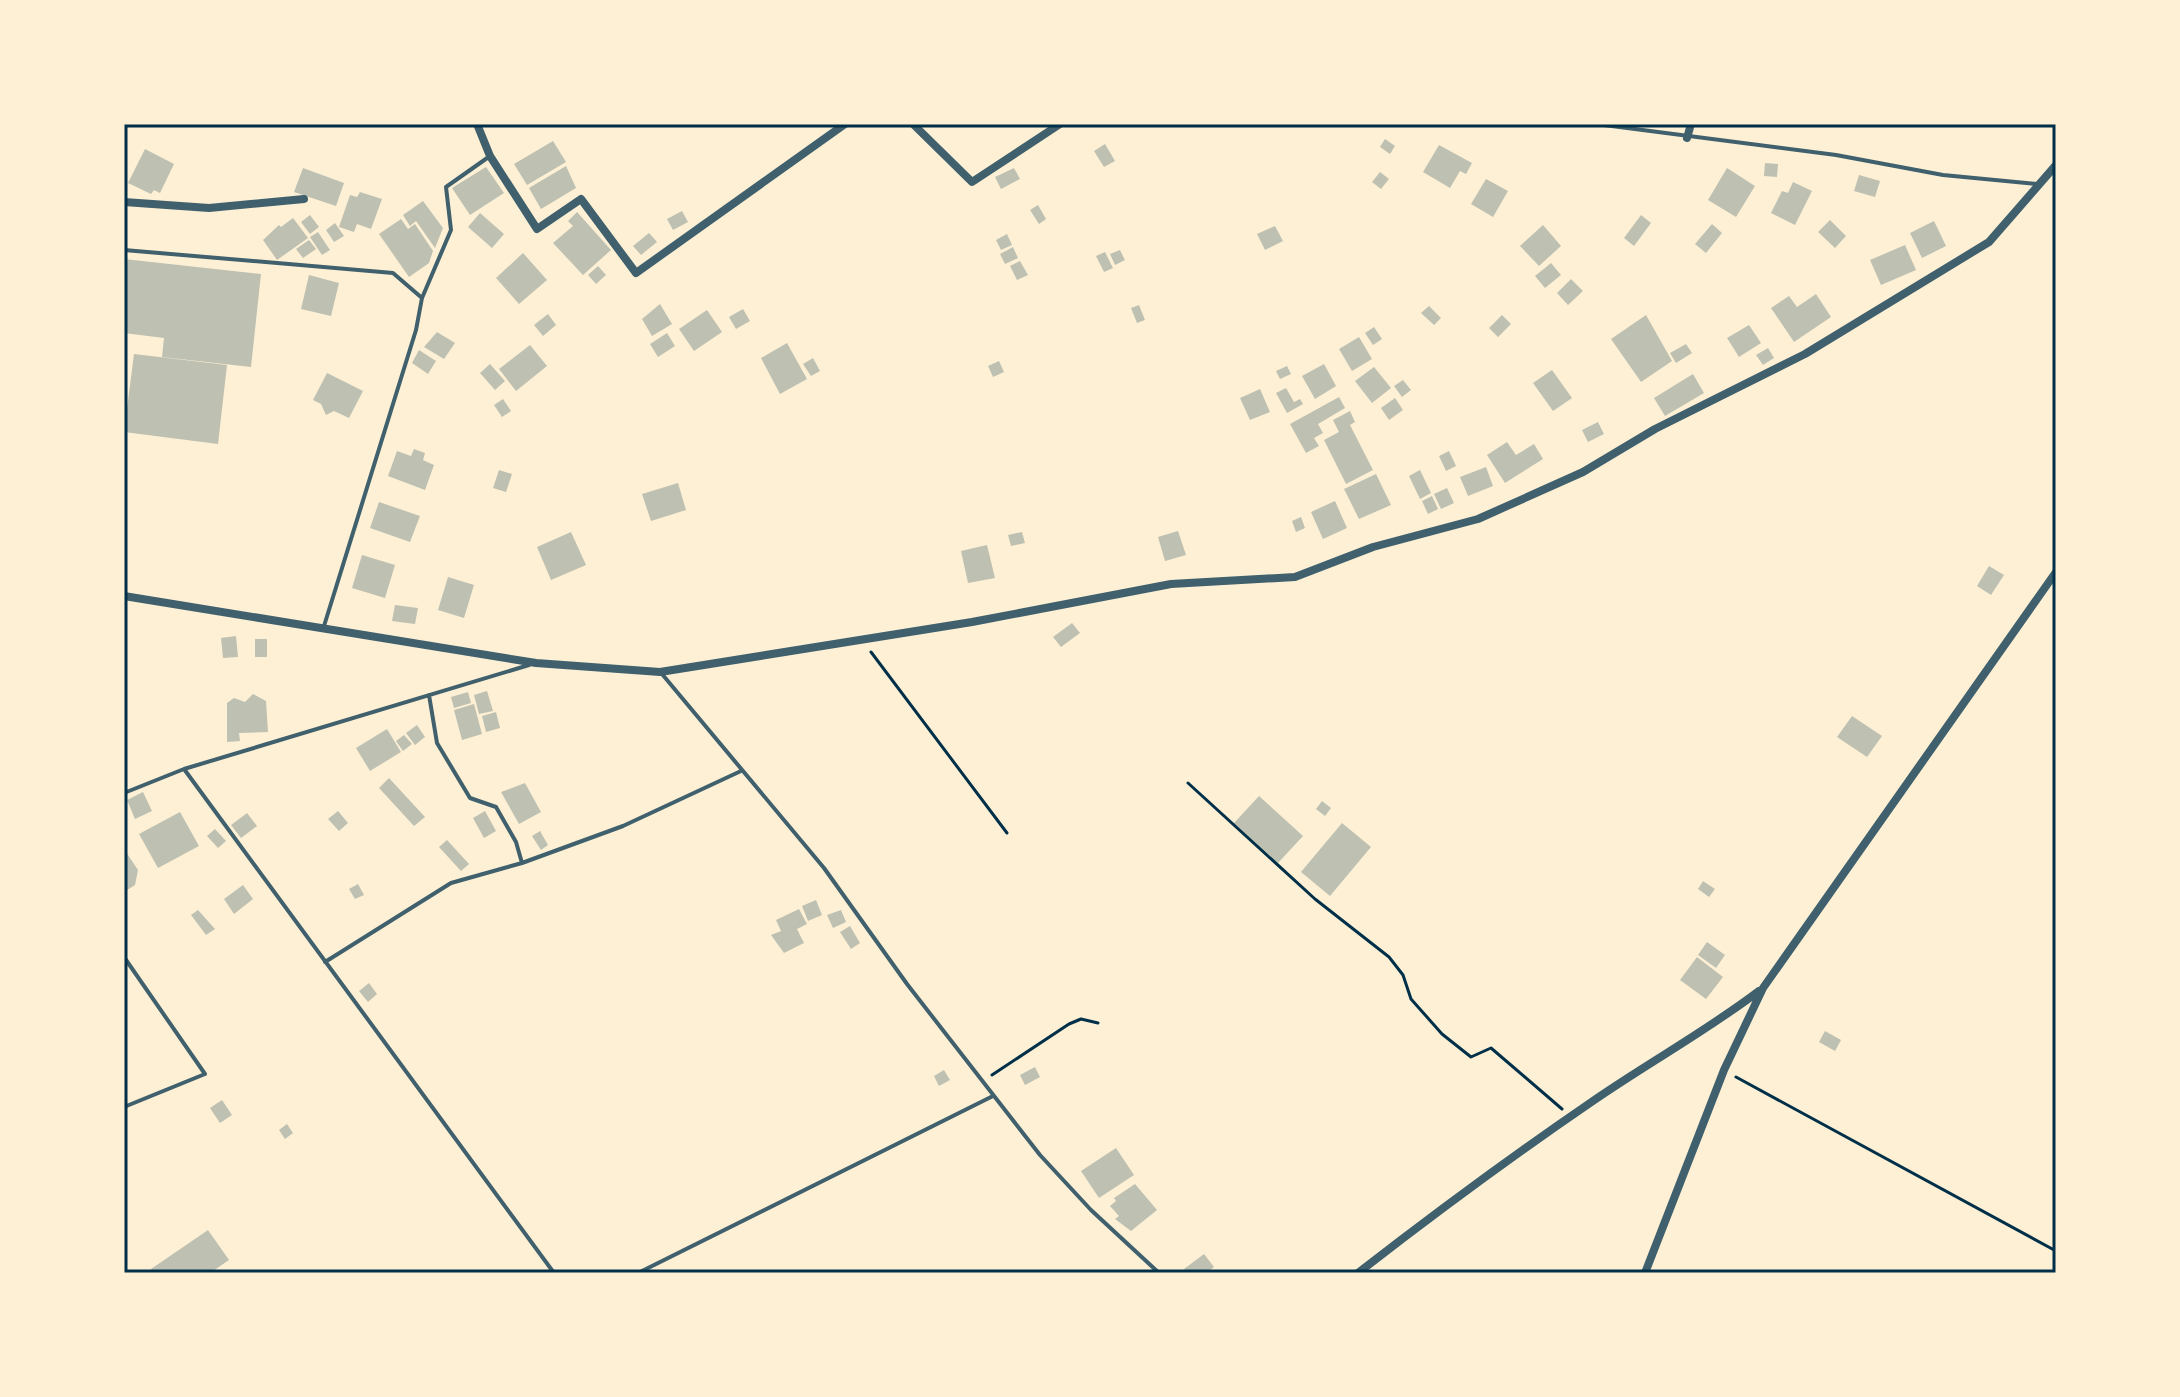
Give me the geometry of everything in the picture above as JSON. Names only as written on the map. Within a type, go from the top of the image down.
[{"type":"street","points":[[477,124],[490,156],[537,229],[581,199],[636,273],[845,124]]},
{"type":"street","points":[[913,124],[972,182],[1060,124]]},
{"type":"street","points":[[1687,138],[1691,124]]},
{"type":"street","points":[[124,596],[536,663],[660,672],[1171,584],[1295,577],[1373,547],[1478,519],[1583,472],[1655,429],[1805,354],[1989,242],[2056,165]]},
{"type":"street","points":[[124,202],[209,208],[304,199]]},
{"type":"street","points":[[1645,1273],[1724,1070],[1763,988],[2056,572]]},
{"type":"street","points":[[1358,1273],[1459,1194],[1571,1116],[1701,1035],[1763,988]]},
{"type":"lane","points":[[1596,124],[1836,155],[1943,175],[2039,184]]},
{"type":"lane","points":[[323,629],[416,330],[422,298],[451,230],[446,187],[490,156]]},
{"type":"lane","points":[[124,250],[393,273],[422,298]]},
{"type":"lane","points":[[124,793],[184,769],[536,663]]},
{"type":"lane","points":[[660,672],[824,868],[993,1096],[1060,1177],[1159,1273]]},
{"type":"lane","points":[[429,695],[437,743],[470,798],[496,807],[516,842],[522,863]]},
{"type":"lane","points":[[184,769],[554,1273]]},
{"type":"lane","points":[[324,962],[451,883],[522,863],[623,826],[741,771]]},
{"type":"lane","points":[[124,957],[205,1074],[124,1107]]},
{"type":"lane","points":[[638,1273],[993,1096]]},
{"type":"path","points":[[862,639],[1007,833]]},
{"type":"path","points":[[1188,783],[1315,899],[1389,957],[1403,975],[1411,999],[1442,1034],[1471,1057],[1491,1048],[1571,1116]]},
{"type":"path","points":[[982,1081],[1069,1024],[1081,1019],[1098,1023]]},
{"type":"path","points":[[1724,1070],[2056,1251]]},
{"type":"building","points":[[1385,139],[1395,146],[1390,154],[1380,147]]},
{"type":"building","points":[[553,141],[566,162],[527,185],[514,164]]},
{"type":"building","points":[[1105,144],[1115,161],[1104,167],[1094,151]]},
{"type":"building","points":[[1439,145],[1472,163],[1466,174],[1460,171],[1450,188],[1423,172]]},
{"type":"building","points":[[145,149],[174,164],[160,193],[154,190],[151,194],[128,183]]},
{"type":"building","points":[[1765,163],[1778,164],[1777,177],[1764,176]]},
{"type":"building","points":[[566,166],[576,188],[541,209],[529,188]]},
{"type":"building","points":[[486,167],[504,193],[470,215],[452,188]]},
{"type":"building","points":[[303,168],[344,183],[336,206],[294,192]]},
{"type":"building","points":[[1014,168],[1020,179],[1001,189],[995,177]]},
{"type":"building","points":[[1727,168],[1755,186],[1736,217],[1708,200]]},
{"type":"building","points":[[1380,172],[1389,179],[1381,189],[1372,182]]},
{"type":"building","points":[[1859,175],[1880,181],[1875,197],[1854,191]]},
{"type":"building","points":[[1486,179],[1508,191],[1493,217],[1471,204]]},
{"type":"building","points":[[1793,182],[1812,191],[1795,225],[1771,213],[1782,191],[1788,193]]},
{"type":"building","points":[[360,192],[382,199],[371,229],[357,224],[354,232],[339,227],[350,195],[357,197]]},
{"type":"building","points":[[423,201],[443,228],[435,248],[416,221],[410,226],[403,215]]},
{"type":"building","points":[[1038,205],[1046,219],[1039,224],[1030,210]]},
{"type":"building","points":[[682,211],[688,222],[673,230],[667,219]]},
{"type":"building","points":[[577,212],[611,250],[583,275],[553,243],[573,226],[568,221]]},
{"type":"building","points":[[480,213],[504,234],[492,248],[468,227]]},
{"type":"building","points":[[310,215],[319,227],[310,234],[301,222]]},
{"type":"building","points":[[1641,215],[1651,223],[1634,246],[1624,238]]},
{"type":"building","points":[[293,218],[308,238],[277,260],[263,240],[279,225],[281,227]]},
{"type":"building","points":[[401,219],[408,229],[415,224],[433,251],[429,263],[409,277],[379,234]]},
{"type":"building","points":[[1830,220],[1846,236],[1835,248],[1818,232]]},
{"type":"building","points":[[1934,221],[1946,246],[1922,258],[1910,233]]},
{"type":"building","points":[[335,223],[344,236],[334,242],[326,230]]},
{"type":"building","points":[[1712,224],[1722,233],[1706,253],[1695,244]]},
{"type":"building","points":[[1543,225],[1561,246],[1539,266],[1520,246]]},
{"type":"building","points":[[1275,226],[1283,241],[1265,250],[1257,234]]},
{"type":"building","points":[[318,232],[330,250],[322,255],[310,237]]},
{"type":"building","points":[[649,233],[657,242],[641,255],[633,246]]},
{"type":"building","points":[[1007,234],[1012,245],[1001,250],[996,240]]},
{"type":"building","points":[[309,240],[316,249],[303,258],[296,249]]},
{"type":"building","points":[[1905,245],[1916,270],[1881,285],[1870,260]]},
{"type":"building","points":[[1013,247],[1018,258],[1005,264],[1000,254]]},
{"type":"building","points":[[1120,250],[1125,260],[1115,265],[1110,254]]},
{"type":"building","points":[[1105,252],[1113,268],[1104,272],[1096,256]]},
{"type":"building","points":[[523,253],[547,280],[519,304],[496,278]]},
{"type":"building","points":[[124,259],[261,274],[251,367],[162,357],[164,338],[124,333]]},
{"type":"building","points":[[1020,261],[1028,275],[1017,280],[1010,266]]},
{"type":"building","points":[[1551,263],[1561,275],[1545,288],[1535,276]]},
{"type":"building","points":[[598,266],[606,275],[596,284],[588,275]]},
{"type":"building","points":[[309,275],[339,283],[331,316],[301,309]]},
{"type":"building","points":[[1571,279],[1583,291],[1568,305],[1557,293]]},
{"type":"building","points":[[1816,294],[1831,317],[1794,342],[1771,308],[1789,296],[1797,307]]},
{"type":"building","points":[[660,304],[672,324],[652,336],[642,319]]},
{"type":"building","points":[[1139,305],[1145,320],[1137,323],[1131,308]]},
{"type":"building","points":[[1429,306],[1441,318],[1434,325],[1421,313]]},
{"type":"building","points":[[743,309],[750,321],[736,329],[729,317]]},
{"type":"building","points":[[707,310],[722,332],[694,351],[679,329]]},
{"type":"building","points":[[548,314],[556,325],[543,336],[534,325]]},
{"type":"building","points":[[1502,315],[1511,324],[1498,337],[1489,328]]},
{"type":"building","points":[[1646,315],[1672,361],[1641,382],[1611,339]]},
{"type":"building","points":[[1749,325],[1761,343],[1739,357],[1727,338]]},
{"type":"building","points":[[1374,327],[1382,339],[1373,345],[1365,333]]},
{"type":"building","points":[[437,332],[455,343],[444,359],[424,347]]},
{"type":"building","points":[[667,333],[675,346],[658,357],[650,344]]},
{"type":"building","points":[[1359,337],[1372,359],[1352,371],[1339,349]]},
{"type":"building","points":[[787,343],[807,379],[780,394],[761,358]]},
{"type":"building","points":[[1686,344],[1692,353],[1676,363],[1670,353]]},
{"type":"building","points":[[530,345],[547,366],[516,391],[499,369]]},
{"type":"building","points":[[1768,348],[1774,358],[1763,365],[1756,355]]},
{"type":"building","points":[[419,350],[436,361],[428,374],[412,363]]},
{"type":"building","points":[[134,354],[227,365],[218,444],[124,432]]},
{"type":"building","points":[[813,358],[820,371],[811,376],[803,364]]},
{"type":"building","points":[[999,361],[1004,372],[993,377],[988,366]]},
{"type":"building","points":[[490,364],[505,381],[495,390],[480,373]]},
{"type":"building","points":[[1324,364],[1336,386],[1315,399],[1302,376]]},
{"type":"building","points":[[1287,366],[1291,374],[1280,379],[1276,371]]},
{"type":"building","points":[[1374,367],[1391,388],[1372,403],[1355,381]]},
{"type":"building","points":[[1552,370],[1572,398],[1553,411],[1533,383]]},
{"type":"building","points":[[327,373],[363,391],[349,418],[334,411],[326,415],[321,404],[313,400]]},
{"type":"building","points":[[1693,374],[1704,393],[1665,416],[1654,398]]},
{"type":"building","points":[[1403,380],[1411,390],[1402,397],[1394,386]]},
{"type":"building","points":[[1286,388],[1294,402],[1300,399],[1303,404],[1287,413],[1276,393]]},
{"type":"building","points":[[1260,389],[1270,412],[1250,420],[1240,398]]},
{"type":"building","points":[[1339,397],[1345,408],[1318,424],[1323,433],[1314,438],[1319,446],[1306,453],[1290,424]]},
{"type":"building","points":[[1395,398],[1403,410],[1389,420],[1381,408]]},
{"type":"building","points":[[503,399],[511,411],[502,417],[494,405]]},
{"type":"building","points":[[1350,411],[1355,422],[1350,425],[1373,470],[1346,484],[1324,440],[1339,432],[1333,420]]},
{"type":"building","points":[[1598,422],[1604,434],[1588,442],[1582,430]]},
{"type":"building","points":[[1507,442],[1516,455],[1534,444],[1543,459],[1505,483],[1487,455]]},
{"type":"building","points":[[414,449],[425,453],[423,460],[434,465],[425,490],[388,476],[397,451],[411,456]]},
{"type":"building","points":[[1449,451],[1456,466],[1446,471],[1439,456]]},
{"type":"building","points":[[1486,467],[1493,486],[1468,496],[1460,477]]},
{"type":"building","points":[[499,470],[512,474],[506,492],[493,488]]},
{"type":"building","points":[[1420,470],[1431,493],[1420,499],[1409,476]]},
{"type":"building","points":[[1376,474],[1391,505],[1359,519],[1344,489]]},
{"type":"building","points":[[678,483],[686,510],[651,521],[642,494]]},
{"type":"building","points":[[1447,488],[1454,503],[1441,509],[1434,494]]},
{"type":"building","points":[[1432,496],[1438,509],[1428,514],[1422,501]]},
{"type":"building","points":[[1335,501],[1347,528],[1323,539],[1311,512]]},
{"type":"building","points":[[379,502],[420,516],[410,542],[370,528]]},
{"type":"building","points":[[1301,517],[1305,528],[1296,532],[1292,521]]},
{"type":"building","points":[[1178,531],[1186,555],[1165,561],[1158,537]]},
{"type":"building","points":[[571,532],[586,565],[551,580],[537,547]]},
{"type":"building","points":[[1022,532],[1025,543],[1011,546],[1008,535]]},
{"type":"building","points":[[987,545],[995,578],[968,583],[961,551]]},
{"type":"building","points":[[362,555],[395,565],[385,598],[352,588]]},
{"type":"building","points":[[1989,566],[2004,575],[1991,595],[1977,586]]},
{"type":"building","points":[[448,577],[474,585],[464,618],[438,610]]},
{"type":"building","points":[[395,605],[418,608],[415,624],[392,621]]},
{"type":"building","points":[[1072,623],[1080,633],[1061,647],[1053,637]]},
{"type":"building","points":[[236,636],[238,657],[223,658],[221,638]]},
{"type":"building","points":[[255,639],[267,639],[267,657],[255,657]]},
{"type":"building","points":[[487,691],[493,711],[479,714],[474,695]]},
{"type":"building","points":[[468,692],[471,703],[454,708],[451,697]]},
{"type":"building","points":[[253,694],[266,701],[268,732],[239,733],[240,741],[227,742],[227,703],[234,698],[245,702]]},
{"type":"building","points":[[474,704],[482,734],[462,740],[454,710]]},
{"type":"building","points":[[496,712],[500,728],[486,732],[482,716]]},
{"type":"building","points":[[1852,716],[1882,736],[1867,757],[1837,737]]},
{"type":"building","points":[[417,725],[425,737],[415,745],[406,733]]},
{"type":"building","points":[[387,729],[401,752],[370,771],[356,748]]},
{"type":"building","points":[[404,735],[412,744],[403,751],[396,741]]},
{"type":"building","points":[[389,778],[425,817],[414,826],[379,788]]},
{"type":"building","points":[[525,783],[541,812],[519,824],[501,792]]},
{"type":"building","points":[[143,792],[152,811],[135,819],[127,800]]},
{"type":"building","points":[[1259,796],[1303,836],[1278,863],[1234,823]]},
{"type":"building","points":[[1322,801],[1331,808],[1325,816],[1316,809]]},
{"type":"building","points":[[338,811],[348,823],[339,831],[328,819]]},
{"type":"building","points":[[485,811],[496,831],[484,838],[473,818]]},
{"type":"building","points":[[180,812],[199,846],[158,868],[139,834]]},
{"type":"building","points":[[247,813],[257,826],[241,838],[231,825]]},
{"type":"building","points":[[1342,823],[1371,847],[1330,896],[1301,872]]},
{"type":"building","points":[[215,829],[226,841],[218,848],[207,836]]},
{"type":"building","points":[[540,831],[548,845],[541,850],[532,836]]},
{"type":"building","points":[[447,840],[469,864],[461,871],[439,847]]},
{"type":"building","points":[[124,849],[138,870],[135,885],[124,892]]},
{"type":"building","points":[[1703,881],[1715,889],[1709,897],[1698,889]]},
{"type":"building","points":[[358,884],[364,895],[355,899],[349,889]]},
{"type":"building","points":[[243,885],[253,899],[234,914],[224,899]]},
{"type":"building","points":[[816,900],[822,915],[808,921],[802,906]]},
{"type":"building","points":[[799,909],[807,924],[797,929],[804,943],[784,953],[771,935],[781,931],[776,920]]},
{"type":"building","points":[[198,910],[215,929],[206,935],[191,915]]},
{"type":"building","points":[[841,910],[846,922],[833,928],[827,915]]},
{"type":"building","points":[[850,926],[860,943],[851,949],[840,932]]},
{"type":"building","points":[[1707,942],[1725,955],[1716,968],[1698,955]]},
{"type":"building","points":[[1697,957],[1723,977],[1706,999],[1680,980]]},
{"type":"building","points":[[369,983],[377,994],[368,1002],[359,991]]},
{"type":"building","points":[[1825,1031],[1841,1040],[1835,1051],[1819,1042]]},
{"type":"building","points":[[1035,1067],[1040,1077],[1025,1085],[1020,1075]]},
{"type":"building","points":[[944,1070],[950,1080],[939,1086],[934,1076]]},
{"type":"building","points":[[222,1100],[232,1115],[220,1123],[210,1108]]},
{"type":"building","points":[[287,1124],[293,1133],[285,1139],[279,1130]]},
{"type":"building","points":[[1116,1148],[1134,1175],[1099,1198],[1081,1171]]},
{"type":"building","points":[[1135,1184],[1157,1210],[1131,1231],[1115,1219],[1119,1216],[1110,1206],[1116,1201],[1114,1198]]},
{"type":"building","points":[[208,1230],[229,1260],[210,1273],[153,1273],[151,1269]]},
{"type":"building","points":[[1204,1254],[1214,1267],[1206,1273],[1187,1273],[1184,1269]]}]
